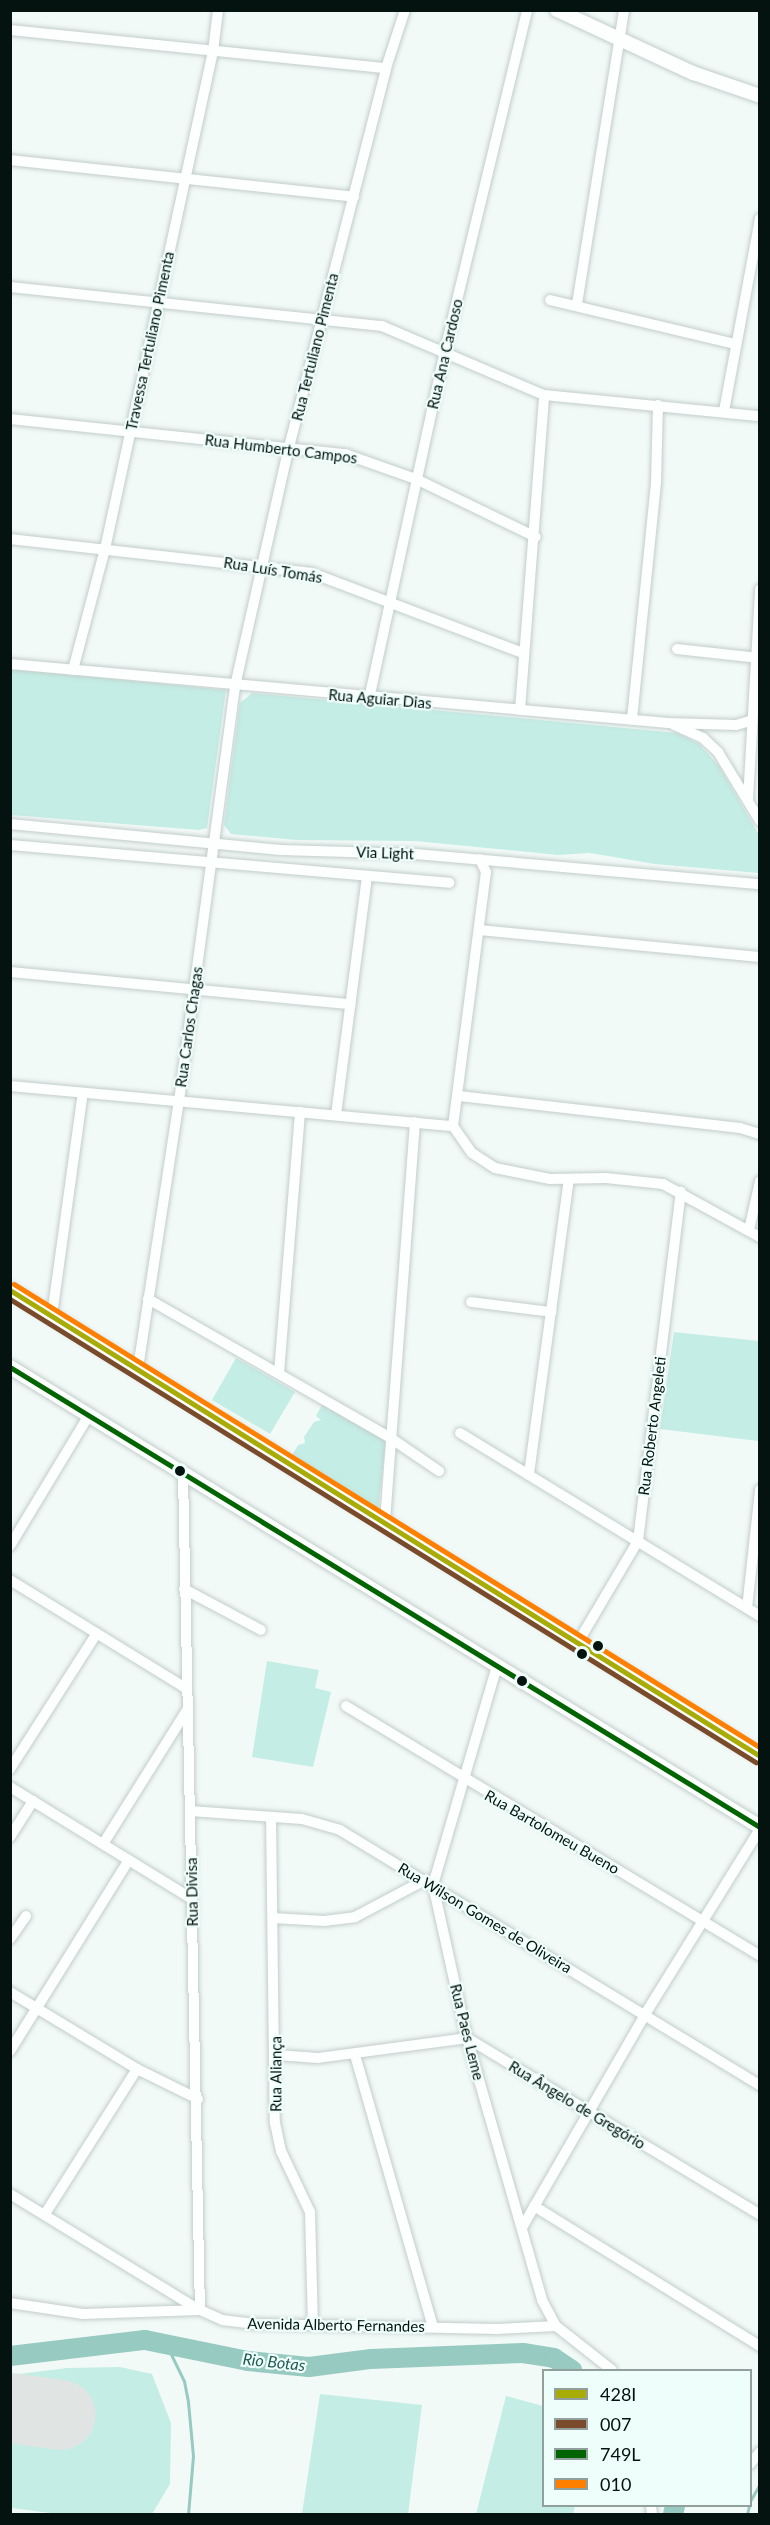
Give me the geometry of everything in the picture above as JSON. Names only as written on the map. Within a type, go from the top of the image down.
[{"type":"main road","points":[[557,10],[719,84],[759,96]]},
{"type":"main road","points":[[10,1290],[385,1521],[577,1644],[759,1756]]},
{"type":"main road","points":[[10,1367],[759,1828]]},
{"type":"street","name":"Travessa Tertuliano Pimenta","points":[[73,670],[105,549],[131,431],[213,51],[218,10]]},
{"type":"street","name":"Rua Tertuliano Pimenta","points":[[234,686],[289,447],[386,68],[405,10]]},
{"type":"street","name":"Rua Ana Cardoso","points":[[369,699],[392,604],[416,479],[444,354],[527,10]]},
{"type":"street","points":[[577,304],[621,41],[624,10]]},
{"type":"street","points":[[10,30],[386,68]]},
{"type":"street","points":[[10,160],[354,196]]},
{"type":"street","points":[[724,411],[759,218]]},
{"type":"street","points":[[10,287],[382,326],[544,395],[759,416]]},
{"type":"street","points":[[550,300],[577,304],[735,344]]},
{"type":"street","points":[[520,710],[523,654],[536,537],[544,395]]},
{"type":"street","points":[[632,719],[656,482],[658,405]]},
{"type":"street","name":"Rua Humberto Campos","points":[[10,419],[345,454],[416,479],[536,537]]},
{"type":"street","name":"Rua Luís Tomás","points":[[10,539],[262,565],[312,573],[523,654]]},
{"type":"street","points":[[748,800],[750,721],[757,658],[759,589]]},
{"type":"street","points":[[677,650],[757,658]]},
{"type":"street","name":"Rua Aguiar Dias","points":[[10,664],[369,699],[668,723],[730,725],[750,721]]},
{"type":"street","name":"Rua Carlos Chagas","points":[[138,1368],[195,990],[234,686]]},
{"type":"street","points":[[668,723],[702,738],[718,752],[759,821]]},
{"type":"street","name":"Via Light","points":[[10,824],[213,844],[480,859],[759,884]]},
{"type":"street","points":[[10,845],[449,883]]},
{"type":"street","points":[[453,1126],[459,1096],[486,872],[480,859]]},
{"type":"street","points":[[336,1115],[367,876]]},
{"type":"street","points":[[478,930],[759,957]]},
{"type":"street","points":[[10,972],[350,1004]]},
{"type":"street","points":[[10,1086],[453,1126],[482,1162],[511,1173],[569,1180],[650,1181],[681,1192],[759,1237]]},
{"type":"street","points":[[52,1316],[83,1093]]},
{"type":"street","points":[[459,1096],[740,1128],[759,1134]]},
{"type":"street","points":[[279,1373],[300,1112]]},
{"type":"street","points":[[385,1521],[416,1122]]},
{"type":"street","points":[[529,1474],[569,1180]]},
{"type":"street","points":[[748,1230],[759,1181]]},
{"type":"street","name":"Rua Roberto Angeleti","points":[[577,1644],[638,1541],[681,1192]]},
{"type":"street","points":[[148,1299],[392,1439],[439,1471]]},
{"type":"street","points":[[471,1302],[551,1312]]},
{"type":"street","points":[[10,1546],[88,1415]]},
{"type":"street","points":[[460,1433],[759,1617]]},
{"type":"street","name":"Rua Divisa","points":[[183,1473],[186,1689],[198,2099],[200,2310]]},
{"type":"street","points":[[747,1608],[759,1490]]},
{"type":"street","points":[[10,1580],[186,1689]]},
{"type":"street","points":[[184,1589],[261,1630]]},
{"type":"street","points":[[10,1769],[97,1634]]},
{"type":"street","name":"Rua Paes Leme","points":[[497,1666],[429,1883],[467,2038],[523,2226],[542,2300],[556,2326],[611,2369]]},
{"type":"street","name":"Rua Bartolomeu Bueno","points":[[346,1706],[463,1780],[702,1920],[759,1956]]},
{"type":"street","points":[[103,1844],[187,1710]]},
{"type":"street","points":[[10,1787],[192,1899]]},
{"type":"street","points":[[10,1837],[33,1801]]},
{"type":"street","name":"Rua Wilson Gomes de Oliveira","points":[[190,1811],[319,1821],[340,1830],[759,2085]]},
{"type":"street","name":"Rua Aliança","points":[[271,1817],[277,2140],[310,2212],[313,2324]]},
{"type":"street","points":[[523,2226],[644,2016],[759,1828]]},
{"type":"street","points":[[10,2051],[129,1860]]},
{"type":"street","points":[[273,1918],[324,1921],[355,1917],[429,1883]]},
{"type":"street","points":[[10,1939],[26,1916]]},
{"type":"street","points":[[10,1992],[137,2069],[198,2099]]},
{"type":"street","points":[[277,2055],[318,2058],[355,2055],[467,2038]]},
{"type":"street","name":"Rua Ângelo de Gregório","points":[[467,2038],[759,2215]]},
{"type":"street","points":[[355,2055],[434,2327]]},
{"type":"street","points":[[45,2214],[137,2069]]},
{"type":"street","points":[[10,2194],[200,2310]]},
{"type":"street","points":[[534,2206],[759,2346]]},
{"type":"street","name":"Avenida Alberto Fernandes","points":[[10,2302],[83,2314],[200,2310],[236,2323],[434,2327],[556,2326]]},
{"type":"green space","points":[[10,669],[226,690],[207,828],[199,830],[11,815]]},
{"type":"green space","points":[[252,693],[677,733],[699,744],[719,766],[759,835],[759,873],[655,864],[590,853],[558,855],[415,841],[297,840],[231,834],[224,825],[240,703]]},
{"type":"green space","points":[[674,1332],[759,1341],[758,1441],[660,1429]]},
{"type":"green space","points":[[236,1358],[295,1392],[270,1434],[212,1400]]},
{"type":"green space","points":[[323,1403],[386,1440],[378,1510],[291,1457],[298,1445],[305,1443],[304,1437],[314,1422],[321,1420],[316,1416]]},
{"type":"green space","points":[[267,1661],[319,1670],[315,1688],[331,1692],[313,1767],[252,1757]]},
{"type":"green space","points":[[120,2367],[152,2374],[171,2423],[170,2484],[152,2514],[58,2514],[11,2508],[11,2432],[65,2440],[71,2397],[11,2388],[11,2375],[67,2368]]},
{"type":"green space","points":[[320,2394],[422,2405],[408,2514],[302,2514]]},
{"type":"green space","points":[[506,2396],[542,2406],[542,2507],[575,2507],[573,2514],[476,2514]]},
{"type":"waterway","name":"Rio Botas","points":[[10,2356],[145,2340],[248,2361],[309,2367],[371,2359],[523,2353],[554,2358],[570,2369]]},
{"type":"waterway","points":[[166,2344],[184,2381],[188,2402],[193,2456],[188,2514]]},
{"type":"waterway","points":[[752,2498],[760,2484]]},
{"type":"waterway","name":"Rio Botas","points":[[673,2514],[675,2507]]},
{"type":"waterway","points":[[747,2514],[749,2507]]},
{"type":"runway","points":[[10,2408],[61,2415]]},
{"type":"transit line","name":"010","points":[[14,1284],[760,1747]]},
{"type":"transit line","name":"428I","points":[[10,1290],[760,1756]]},
{"type":"transit line","name":"007","points":[[10,1299],[756,1762]]},
{"type":"transit line","name":"749L","points":[[10,1367],[760,1827]]}]
